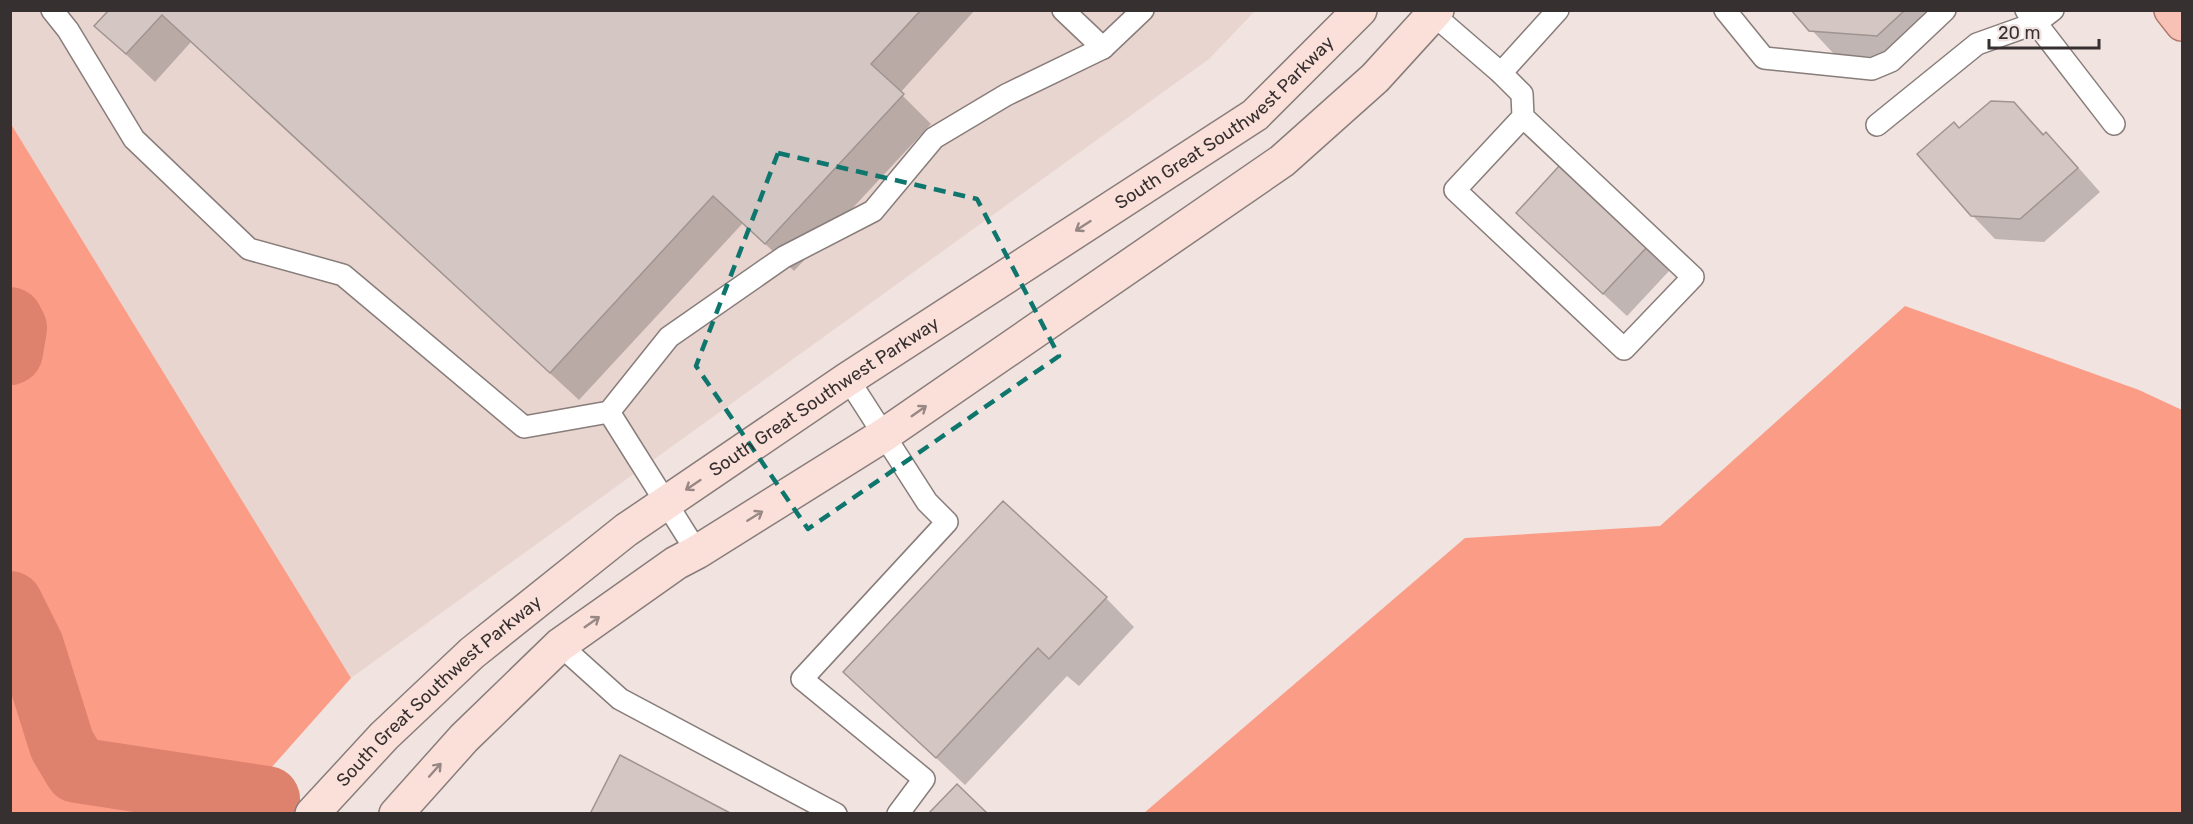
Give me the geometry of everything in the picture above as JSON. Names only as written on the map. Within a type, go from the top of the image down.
[{"type":"main road","name":"South Great Southwest Parkway","points":[[312,813],[384,736],[472,653],[626,530],[848,380],[1255,115],[1360,10]]},
{"type":"main road","points":[[2171,10],[2182,24]]},
{"type":"main road","points":[[396,813],[464,738],[560,645],[676,563],[698,552],[884,435],[1282,161],[1375,78],[1433,12]]},
{"type":"lane","points":[[52,10],[68,30],[134,139],[249,249],[344,275],[524,427],[609,412],[669,337],[784,257],[873,211],[934,138],[1006,95],[1103,48],[1143,10]]},
{"type":"lane","points":[[1063,10],[1103,48]]},
{"type":"lane","points":[[1501,72],[1558,10]]},
{"type":"lane","points":[[1725,10],[1764,58],[1872,69],[1891,61],[1945,10]]},
{"type":"lane","points":[[1876,125],[1977,44],[2031,17],[2053,10]]},
{"type":"lane","points":[[1433,12],[1501,72],[1521,94],[1524,117],[1693,277],[1624,349],[1455,190],[1524,117]]},
{"type":"lane","points":[[2031,17],[2114,124]]},
{"type":"lane","points":[[848,380],[927,502],[947,522],[802,679],[924,779],[898,813]]},
{"type":"lane","points":[[609,412],[698,552]]},
{"type":"lane","points":[[560,645],[620,699],[836,813]]},
{"type":"highlighted area","points":[[778,153],[977,199],[1059,356],[808,529],[696,366]]},
{"type":"shaded area","points":[[11,11],[1255,11],[1209,59],[351,678],[11,124]]},
{"type":"shaded area","points":[[11,124],[351,678],[231,813],[11,813]]},
{"type":"shaded area","points":[[1905,306],[2139,390],[2182,410],[2182,813],[1144,813],[1465,538],[1660,526]]},
{"type":"building","points":[[109,10],[921,10],[871,64],[904,94],[765,244],[713,196],[550,373],[162,15],[126,54],[94,26]]},
{"type":"building","points":[[1791,10],[1905,10],[1877,36],[1809,31]]},
{"type":"building","points":[[1991,101],[2014,102],[2043,135],[2046,132],[2078,168],[2020,219],[1971,216],[1917,154],[1954,122],[1959,128]]},
{"type":"building","points":[[1560,165],[1648,246],[1603,294],[1516,213]]},
{"type":"building","points":[[1003,501],[1107,597],[1049,659],[1038,648],[936,758],[843,672]]},
{"type":"building","points":[[620,755],[732,814],[590,814]]},
{"type":"building","points":[[957,784],[988,814],[928,814]]},
{"type":"waterway","points":[[10,320],[14,328],[10,352]]},
{"type":"waterway","points":[[10,604],[31,646],[62,745],[77,770],[267,799]]}]
